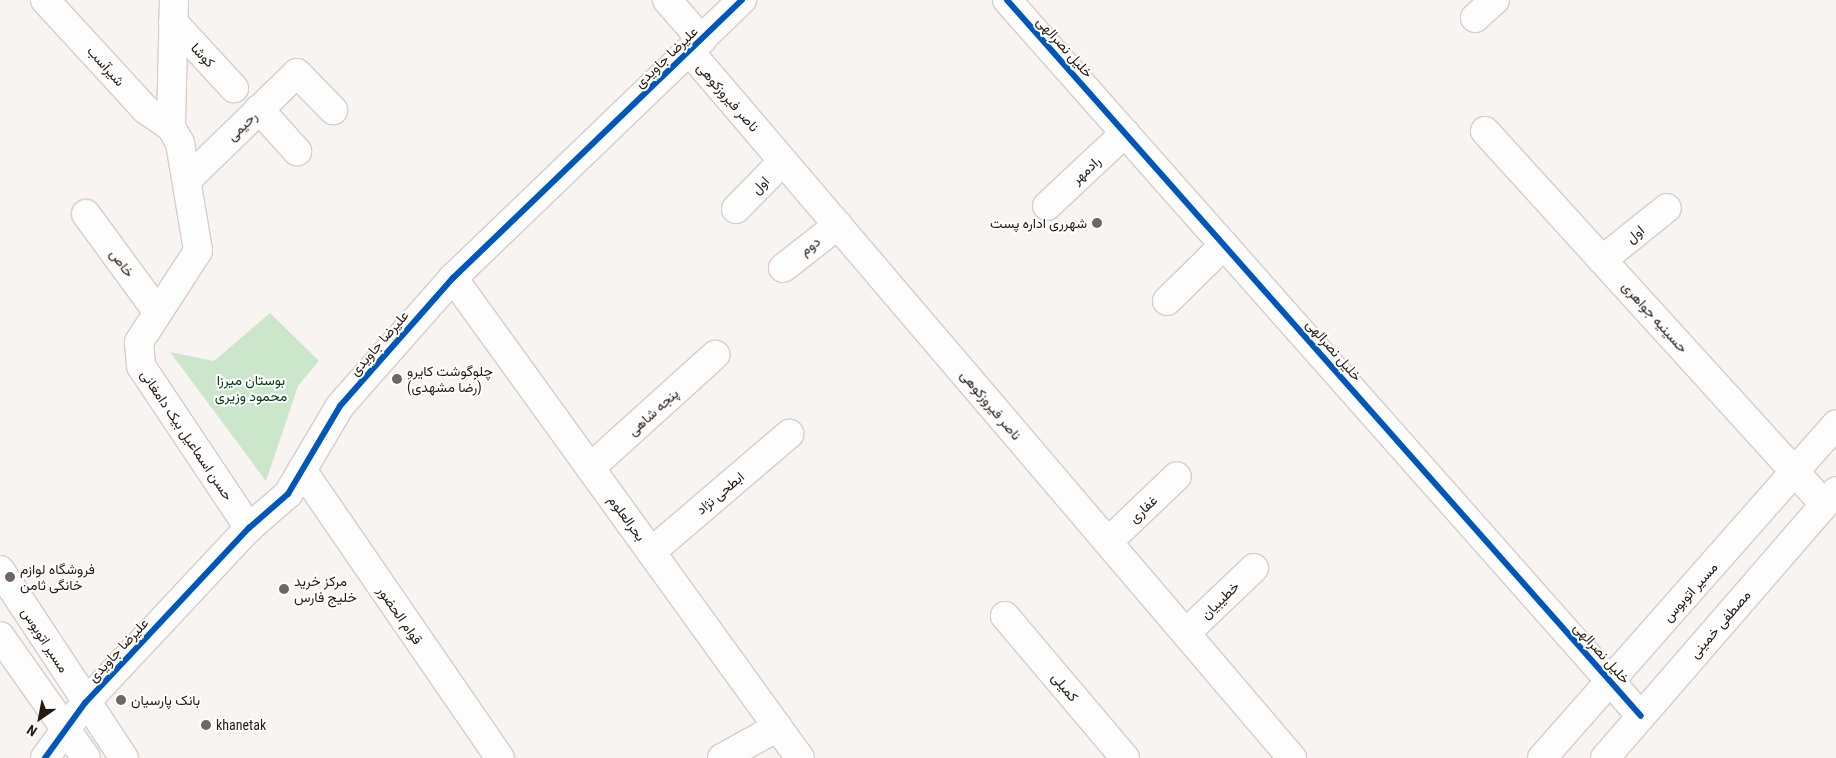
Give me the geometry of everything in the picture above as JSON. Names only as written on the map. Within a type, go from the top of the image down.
[{"type":"street","name":"شیرآسب","points":[[45,0],[146,110],[172,127]]},
{"type":"street","name":"ناصر فیروزکوهی","points":[[667,0],[696,46],[783,161],[1292,758]]},
{"type":"street","name":"علیرضا جاویدی","points":[[44,758],[65,728],[86,703],[249,528],[288,494],[340,406],[453,278],[742,0]]},
{"type":"street","name":"خلیل نصرالهی","points":[[1007,0],[1641,716]]},
{"type":"street","points":[[1475,18],[1495,0]]},
{"type":"street","name":"حسن اسماعیل بیک دامغانی","points":[[173,11],[172,127],[187,180],[198,251],[157,311],[139,342],[141,366],[249,528]]},
{"type":"street","name":"کوشا","points":[[173,11],[234,88]]},
{"type":"street","name":"رحیمی","points":[[187,180],[297,73],[333,110]]},
{"type":"street","points":[[259,109],[297,151]]},
{"type":"street","name":"حسینیه جواهری","points":[[1485,131],[1795,472],[1830,498]]},
{"type":"street","name":"رادمهر","points":[[1047,206],[1125,133]]},
{"type":"street","name":"اول","points":[[736,209],[783,161]]},
{"type":"street","name":"اول","points":[[1602,260],[1667,208]]},
{"type":"street","name":"خاص","points":[[86,214],[157,311]]},
{"type":"street","name":"دوم","points":[[783,268],[838,225]]},
{"type":"street","points":[[1168,301],[1224,245]]},
{"type":"street","name":"بحرالعلوم","points":[[453,278],[800,758]]},
{"type":"street","name":"پنجه شاهی","points":[[590,468],[715,355]]},
{"type":"street","name":"مسیر اتوبوس","points":[[1542,758],[1836,424]]},
{"type":"street","name":"ابطحی نژاد","points":[[651,552],[790,434]]},
{"type":"street","name":"قوام الحضور","points":[[302,470],[500,758]]},
{"type":"street","name":"غفاری","points":[[1108,542],[1178,476]]},
{"type":"street","name":"مصطفی خمینی","points":[[1605,758],[1830,498]]},
{"type":"street","name":"خطیبیان","points":[[1186,633],[1254,568]]},
{"type":"street","name":"مسیر اتوبوس","points":[[0,570],[124,758]]},
{"type":"street","name":"کمیلی","points":[[1005,616],[1125,758]]},
{"type":"street","points":[[0,636],[86,758]]},
{"type":"street","points":[[722,758],[778,727]]},
{"type":"green space","name":"بوستان میرزا محمود وزیری","points":[[270,313],[319,361],[298,386],[266,481],[170,352],[214,361]]},
{"type":"cycle path","points":[[45,758],[85,703],[249,528],[288,494],[340,406],[453,278],[742,0]]},
{"type":"cycle path","points":[[1007,0],[1641,716]]},
{"type":"place","name":"شهرری اداره پست","points":[[1097,223]]},
{"type":"place","name":"چلوگوشت کایرو (رضا مشهدی)","points":[[397,379]]},
{"type":"place","name":"فروشگاه لوازم خانگی ثامن","points":[[10,577]]},
{"type":"place","name":"مرکز خرید خلیج فارس","points":[[284,589]]},
{"type":"place","name":"بانک پارسیان","points":[[121,700]]},
{"type":"place","name":"khanetak","points":[[206,725]]}]
